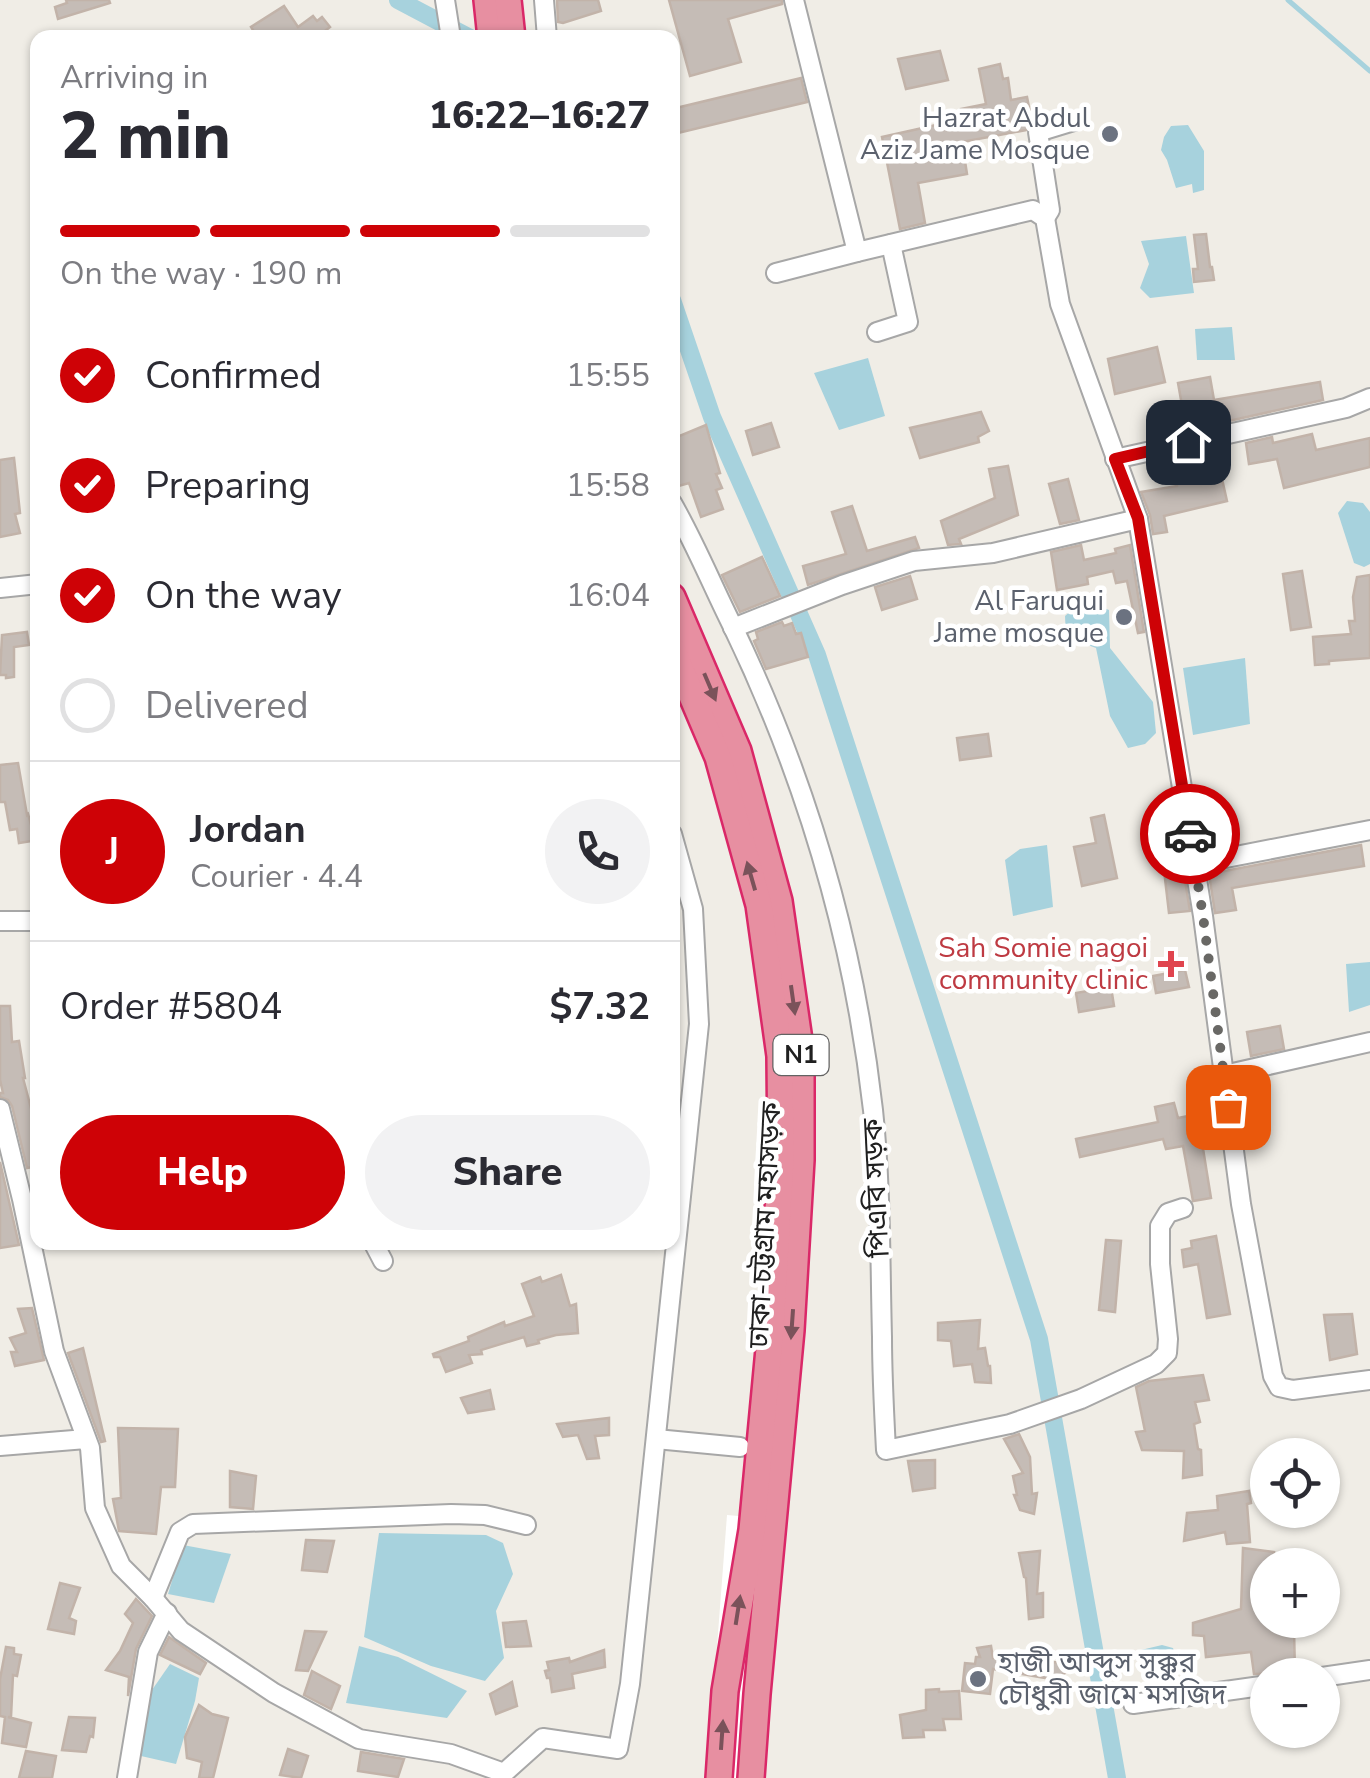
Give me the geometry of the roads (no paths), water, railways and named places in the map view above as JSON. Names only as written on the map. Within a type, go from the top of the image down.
[{"type":"highway","name":"ঢাকা-চট্টগ্রাম মহাসড়ক","points":[[680,616],[738,750],[779,900],[801,1054],[802,1160],[791,1330],[751,1778]]},
{"type":"highway","name":"ঢাকা-চট্টগ্রাম মহাসড়ক","points":[[680,668],[718,758],[759,905],[780,1056],[781,1160],[771,1328],[752,1530],[725,1691],[719,1778]]},
{"type":"street","points":[[446,0],[450,30]]},
{"type":"street","points":[[544,0],[547,30]]},
{"type":"street","points":[[794,0],[857,252]]},
{"type":"street","points":[[1074,122],[1038,132],[1050,210],[1045,218],[1060,304],[1138,518],[1195,864],[1241,1204],[1272,1376],[1279,1387],[1292,1390],[1370,1380]]},
{"type":"street","points":[[776,272],[1032,210],[1045,218]]},
{"type":"street","points":[[877,332],[908,322],[890,244]]},
{"type":"street","points":[[1115,459],[1346,408],[1370,398]]},
{"type":"street","points":[[734,628],[914,561],[992,553],[1138,518]]},
{"type":"street","name":"পিএবি সড়ক","points":[[680,519],[734,628],[802,793],[850,962],[873,1112],[880,1206],[886,1450],[1010,1424],[1082,1400],[1156,1364],[1167,1353],[1168,1339],[1160,1226],[1168,1212],[1184,1208]]},
{"type":"street","points":[[0,588],[30,585]]},
{"type":"street","points":[[1195,864],[1370,830]]},
{"type":"street","points":[[680,863],[693,909],[699,1024],[681,1132]]},
{"type":"street","points":[[680,911],[693,909]]},
{"type":"street","points":[[0,921],[30,921]]},
{"type":"street","points":[[1224,1075],[1370,1042]]},
{"type":"street","points":[[0,1108],[4,1148],[30,1197]]},
{"type":"street","points":[[38,1250],[54,1351],[90,1448],[95,1508],[121,1566],[181,1631],[274,1693],[359,1739],[451,1754],[504,1773],[543,1738],[618,1749],[630,1684],[671,1250]]},
{"type":"street","points":[[378,1250],[383,1261]]},
{"type":"street","points":[[0,1446],[86,1438]]},
{"type":"street","points":[[656,1439],[740,1448]]},
{"type":"street","points":[[153,1598],[180,1532],[193,1524],[484,1514],[526,1525]]},
{"type":"street","points":[[127,1778],[148,1652],[166,1613]]},
{"type":"street","points":[[1340,1674],[1370,1670]]},
{"type":"street","points":[[1133,1704],[1250,1688]]},
{"type":"water","points":[[1188,125],[1204,151],[1204,190],[1193,193],[1192,184],[1176,188],[1161,150],[1171,126]]},
{"type":"water","points":[[1186,236],[1194,293],[1150,298],[1140,288],[1149,264],[1141,241]]},
{"type":"water","points":[[1232,327],[1235,360],[1197,360],[1195,329]]},
{"type":"water","points":[[868,358],[885,416],[839,430],[814,373]]},
{"type":"water","points":[[1347,501],[1363,503],[1370,512],[1370,564],[1364,567],[1354,563],[1338,513]]},
{"type":"water","points":[[1083,600],[1109,610],[1110,648],[1153,702],[1156,733],[1145,744],[1128,748],[1110,716],[1096,648],[1066,637],[1065,616]]},
{"type":"water","points":[[1245,658],[1250,724],[1193,735],[1183,668]]},
{"type":"water","points":[[1047,845],[1053,907],[1013,916],[1005,860],[1020,849]]},
{"type":"water","points":[[1370,962],[1370,1005],[1349,1012],[1346,964]]},
{"type":"water","points":[[379,1533],[486,1535],[503,1543],[513,1574],[496,1611],[504,1658],[485,1681],[431,1666],[364,1637]]},
{"type":"water","points":[[183,1545],[231,1554],[214,1603],[168,1594]]},
{"type":"water","points":[[1162,1645],[1173,1648],[1177,1661],[1171,1678],[1158,1680],[1144,1674],[1141,1650]]},
{"type":"water","points":[[359,1646],[398,1657],[467,1691],[447,1718],[346,1703]]},
{"type":"water","points":[[170,1664],[199,1678],[176,1764],[141,1756],[152,1690]]},
{"type":"waterway","points":[[398,0],[455,30]]},
{"type":"waterway","points":[[1288,0],[1370,71]]},
{"type":"waterway","points":[[680,323],[712,417],[817,655],[1039,1339],[1117,1778]]},
{"type":"place","name":"Hazrat Abdul Aziz Jame Mosque","points":[[1110,134]]},
{"type":"place","name":"Al Faruqui Jame mosque","points":[[1124,617]]},
{"type":"place","name":"Sah Somie nagoi community clinic","points":[[1171,964]]},
{"type":"place","name":"হাজী আব্দুস সুক্কুর চৌধুরী জামে মসজিদ","points":[[978,1679]]}]
